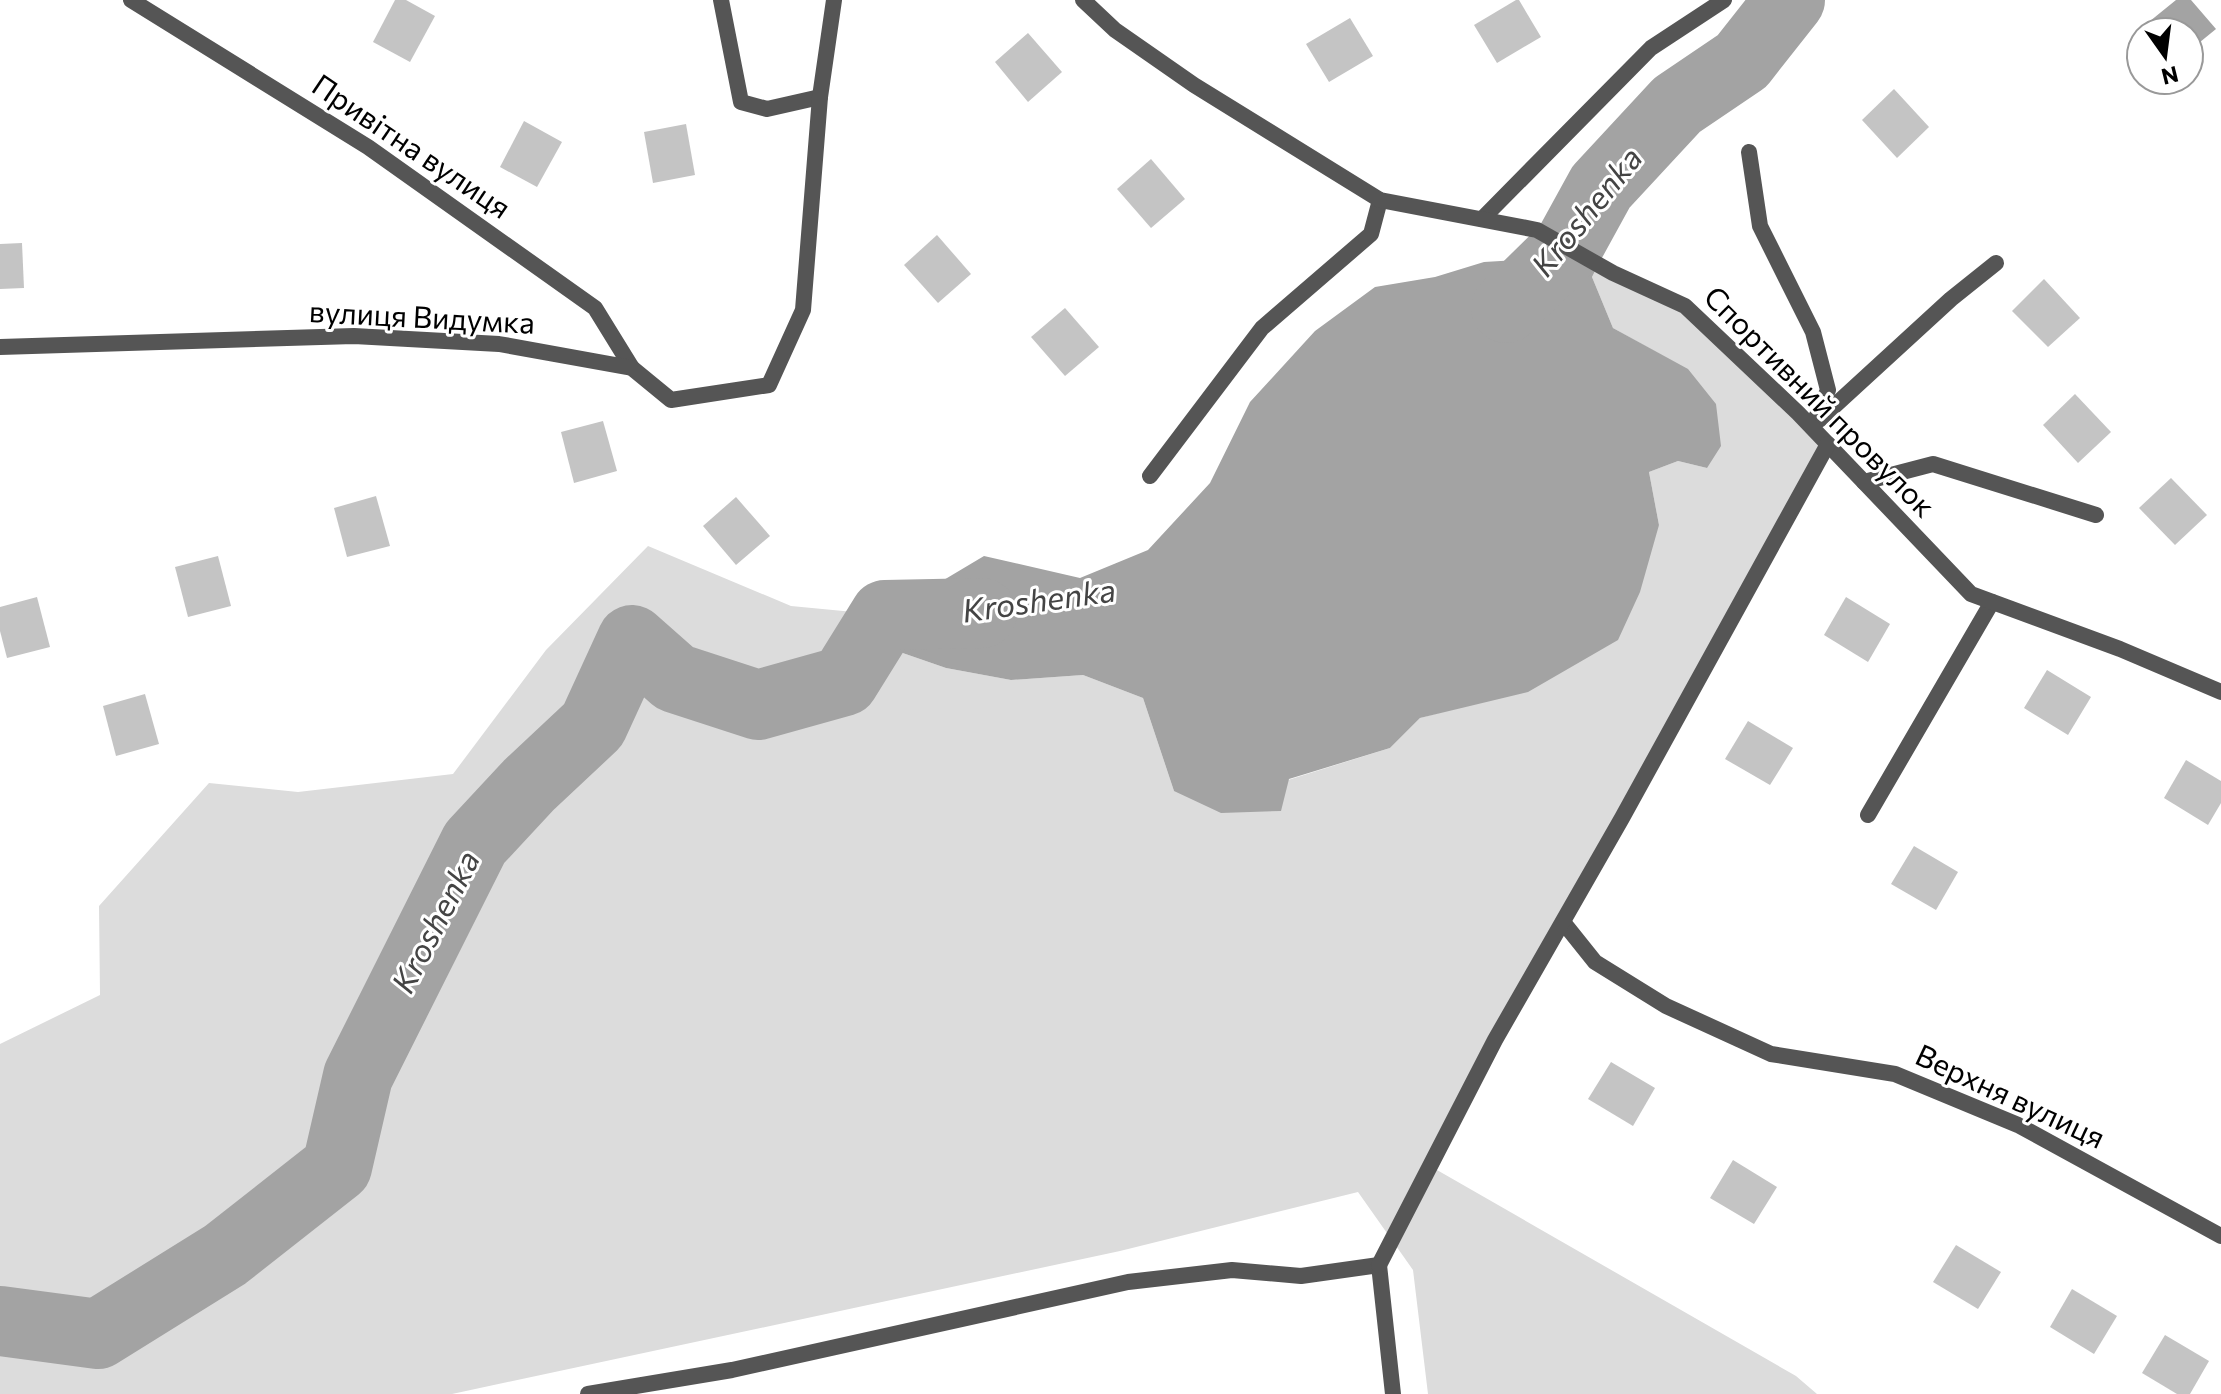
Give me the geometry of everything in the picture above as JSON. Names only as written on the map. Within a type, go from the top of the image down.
[{"type":"street","name":"Привітна вулиця","points":[[131,0],[368,147],[595,308],[632,368]]},
{"type":"street","points":[[721,0],[741,102],[767,109],[820,97]]},
{"type":"street","name":"вулиця Видумка","points":[[0,347],[354,336],[499,344],[632,368],[671,400],[769,385],[803,310],[820,97],[834,0]]},
{"type":"street","name":"Спортивний провулок","points":[[1083,0],[1115,30],[1194,85],[1380,200],[1537,230],[1613,273],[1685,306],[1812,427],[1971,594],[2120,649],[2221,692]]},
{"type":"street","points":[[1482,219],[1651,48],[1724,0]]},
{"type":"street","points":[[1749,152],[1760,226],[1813,332],[1828,390],[1812,427]]},
{"type":"street","points":[[1150,476],[1262,328],[1371,234],[1380,200]]},
{"type":"street","points":[[1812,427],[1908,338],[1996,263]]},
{"type":"street","points":[[1393,1394],[1379,1265],[1495,1040],[1828,444]]},
{"type":"street","points":[[1864,482],[1933,464],[2096,515]]},
{"type":"street","points":[[1868,815],[1992,602]]},
{"type":"street","name":"Верхня вулиця","points":[[1563,922],[1595,962],[1666,1006],[1771,1054],[1895,1074],[2018,1125],[2221,1236]]},
{"type":"street","points":[[588,1394],[732,1370],[1128,1282],[1232,1270],[1301,1276],[1379,1265]]},
{"type":"shaded area","points":[[1598,265],[1685,306],[1828,444],[1430,1166],[1796,1376],[1817,1394],[1428,1394],[1413,1270],[1358,1192],[1120,1251],[452,1394],[0,1394],[0,1044],[100,995],[99,906],[209,783],[298,792],[453,774],[546,650],[648,546],[791,606],[885,615],[894,650],[946,668],[1011,680],[1083,675],[1143,698],[1174,791],[1288,780],[1390,748],[1420,718],[1468,705],[1659,525],[1649,472],[1678,461],[1707,468],[1688,370],[1613,328],[1592,277]]},
{"type":"water","points":[[2176,0],[2191,0],[2205,16],[2156,16]]},
{"type":"water","points":[[2205,16],[2216,29],[2205,38]]},
{"type":"water","points":[[1568,247],[1598,265],[1592,277],[1613,328],[1688,369],[1716,404],[1721,446],[1707,468],[1678,461],[1649,472],[1659,525],[1640,592],[1618,640],[1528,692],[1420,718],[1390,748],[1289,779],[1281,811],[1221,813],[1174,791],[1143,698],[1083,675],[1011,680],[946,668],[894,650],[885,615],[984,556],[1080,578],[1148,550],[1210,483],[1250,402],[1315,331],[1375,287],[1435,277],[1484,262],[1536,259]]},
{"type":"building","points":[[395,0],[406,0],[435,16],[410,62],[373,42]]},
{"type":"building","points":[[1519,0],[1541,37],[1497,63],[1474,25]]},
{"type":"building","points":[[1350,18],[1373,56],[1329,82],[1306,44]]},
{"type":"building","points":[[1028,33],[1062,72],[1028,102],[995,62]]},
{"type":"building","points":[[1894,89],[1929,127],[1897,158],[1862,120]]},
{"type":"building","points":[[524,121],[562,142],[537,187],[500,167]]},
{"type":"building","points":[[686,124],[695,175],[653,183],[644,132]]},
{"type":"building","points":[[1151,159],[1185,199],[1151,228],[1117,189]]},
{"type":"building","points":[[937,235],[971,274],[938,303],[904,265]]},
{"type":"building","points":[[22,243],[24,288],[0,289],[0,244]]},
{"type":"building","points":[[2044,279],[2080,318],[2048,347],[2012,311]]},
{"type":"building","points":[[1065,308],[1099,347],[1065,376],[1031,337]]},
{"type":"building","points":[[2075,394],[2111,432],[2078,463],[2043,425]]},
{"type":"building","points":[[603,421],[617,471],[574,483],[561,432]]},
{"type":"building","points":[[2171,478],[2207,515],[2175,545],[2139,508]]},
{"type":"building","points":[[376,496],[390,546],[347,557],[334,508]]},
{"type":"building","points":[[736,497],[770,536],[736,565],[703,526]]},
{"type":"building","points":[[218,556],[231,606],[188,617],[175,567]]},
{"type":"building","points":[[37,597],[50,647],[7,658],[0,631],[0,607]]},
{"type":"building","points":[[1846,597],[1890,624],[1868,662],[1824,635]]},
{"type":"building","points":[[2047,670],[2091,697],[2068,735],[2024,708]]},
{"type":"building","points":[[145,694],[159,744],[116,756],[103,706]]},
{"type":"building","points":[[1748,721],[1793,748],[1770,785],[1725,759]]},
{"type":"building","points":[[2186,760],[2221,781],[2221,803],[2208,825],[2164,798]]},
{"type":"building","points":[[1914,846],[1958,872],[1936,910],[1891,884]]},
{"type":"building","points":[[1611,1062],[1655,1088],[1633,1126],[1588,1099]]},
{"type":"building","points":[[1733,1160],[1777,1187],[1754,1224],[1710,1198]]},
{"type":"building","points":[[1956,1245],[2001,1272],[1978,1309],[1933,1282]]},
{"type":"building","points":[[2072,1289],[2117,1316],[2094,1354],[2050,1327]]},
{"type":"building","points":[[2165,1335],[2209,1361],[2190,1394],[2177,1394],[2142,1373]]},
{"type":"waterway","name":"Kroshenka","points":[[1506,308],[1568,247],[1601,187],[1677,105],[1742,61],[1790,0]]},
{"type":"waterway","name":"Kroshenka","points":[[0,1321],[98,1334],[225,1255],[337,1167],[358,1076],[475,843],[529,785],[593,725],[632,640],[675,678],[758,705],[844,681],[885,615],[982,613]]}]
